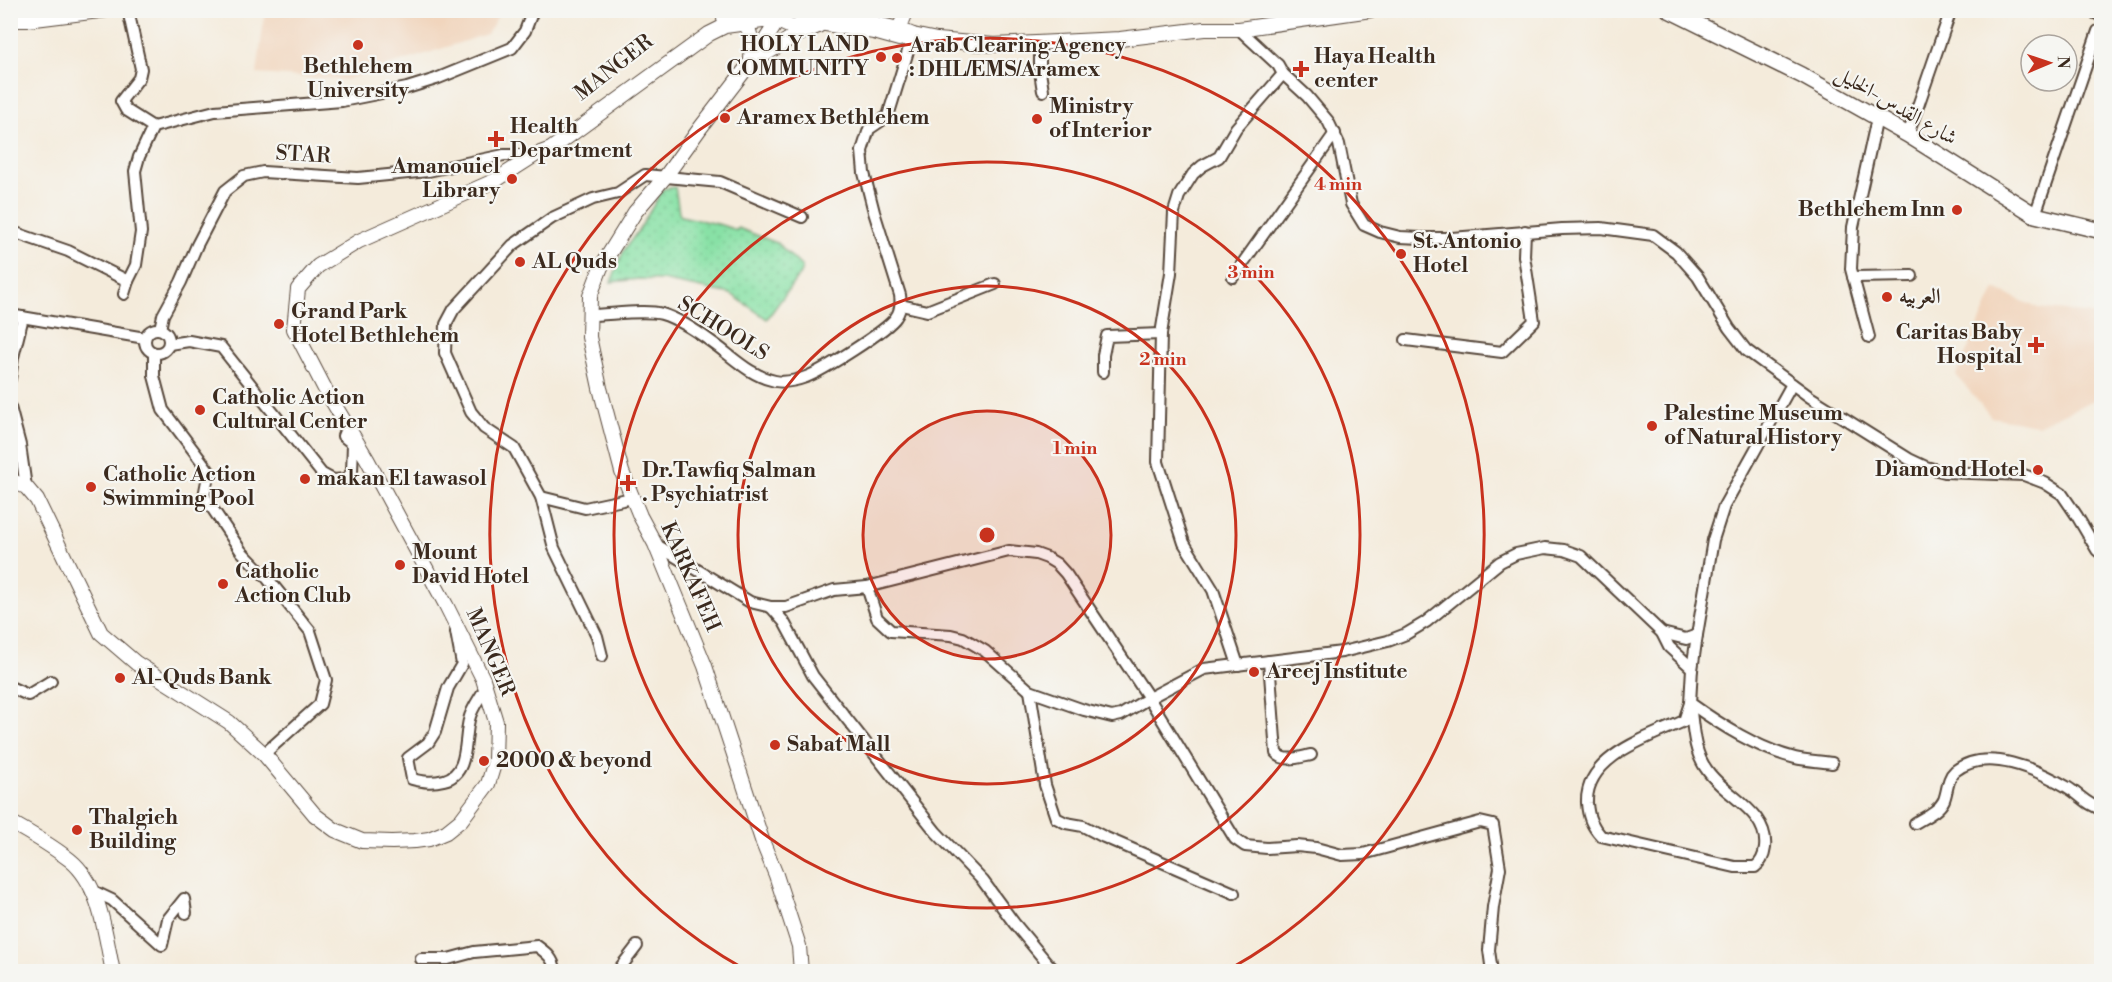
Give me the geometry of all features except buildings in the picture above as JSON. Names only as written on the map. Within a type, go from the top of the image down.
[{"type":"main road","name":"شارع القدس-الخليل","points":[[1669,10],[1801,75],[1908,135],[2035,215],[2102,231]]},
{"type":"street","points":[[10,20],[107,10]]},
{"type":"street","points":[[128,10],[141,69],[139,78],[120,101],[126,110],[153,127],[215,111],[342,101],[407,88],[512,48],[525,31],[532,10]]},
{"type":"street","name":"MANGER","points":[[535,155],[542,147],[685,40],[722,20],[757,10]]},
{"type":"street","points":[[816,10],[897,33]]},
{"type":"street","points":[[907,10],[897,33],[899,39],[913,35],[994,45],[1120,39],[1204,29],[1239,29],[1371,10]]},
{"type":"street","points":[[1908,135],[1951,10]]},
{"type":"street","points":[[2088,10],[2102,16]]},
{"type":"street","points":[[779,15],[786,27],[802,20],[874,32],[897,33]]},
{"type":"street","name":"MANGER","points":[[26,487],[37,500],[101,633],[136,663],[230,722],[264,754],[315,815],[335,831],[362,841],[392,843],[429,839],[446,832],[461,820],[488,784],[495,761],[496,722],[486,687],[454,621],[294,329],[298,289],[318,266],[359,241],[496,180],[535,155],[551,149],[708,34],[725,26],[779,15]]},
{"type":"street","name":"KARKAFEH","points":[[779,15],[751,63],[665,177],[635,212],[601,267],[590,296],[589,337],[615,451],[632,498],[655,544],[705,666],[759,833],[776,875],[799,946],[801,972]]},
{"type":"street","points":[[787,41],[802,20]]},
{"type":"street","points":[[742,24],[748,27],[752,42],[751,63]]},
{"type":"street","points":[[751,63],[807,30],[826,24]]},
{"type":"street","points":[[1239,29],[1307,96],[1335,133],[1342,153],[1351,204],[1364,225],[1390,234],[1421,238],[1601,228],[1653,235],[1687,262],[1737,340],[1746,350],[1792,384],[1909,459],[1926,467],[1945,472],[2024,474],[2046,483],[2062,494],[2078,516],[2097,550],[2102,554]]},
{"type":"street","points":[[2035,215],[2098,31],[2102,33]]},
{"type":"street","points":[[913,35],[888,116],[869,129],[862,151],[864,173],[901,305],[927,311],[995,284]]},
{"type":"street","points":[[1040,44],[1043,91]]},
{"type":"street","points":[[1238,664],[1213,590],[1184,543],[1158,462],[1161,334],[1171,273],[1174,212],[1179,196],[1193,174],[1219,157],[1236,128],[1283,74]]},
{"type":"street","points":[[1869,337],[1851,269],[1853,227],[1877,118]]},
{"type":"street","points":[[124,294],[136,265],[141,232],[135,171],[153,127]]},
{"type":"street","points":[[1233,277],[1335,133]]},
{"type":"street","name":"STAR","points":[[160,329],[163,315],[182,282],[197,245],[225,191],[244,176],[263,172],[358,178],[428,171],[504,155],[535,155]]},
{"type":"street","points":[[603,656],[597,636],[554,548],[541,497],[514,448],[484,428],[471,412],[445,353],[446,324],[454,309],[513,245],[552,218],[592,199],[618,193],[645,175],[720,182],[802,217]]},
{"type":"street","points":[[10,231],[68,251],[128,281]]},
{"type":"street","points":[[1406,340],[1502,352],[1534,321],[1524,256],[1525,231]]},
{"type":"street","points":[[1853,277],[1912,276]]},
{"type":"street","name":"SCHOOLS","points":[[589,315],[648,311],[661,313],[712,342],[751,372],[773,381],[790,382],[808,377],[887,327],[898,315],[901,305]]},
{"type":"street","points":[[10,315],[145,338]]},
{"type":"street","points":[[10,379],[23,317]]},
{"type":"street","points":[[154,354],[165,351],[169,344],[168,336],[160,329],[150,331],[145,338],[145,346],[154,354],[154,376],[163,410],[209,471],[204,496],[241,551],[268,579],[310,631],[326,680],[320,704],[264,754]]},
{"type":"street","points":[[1103,372],[1103,355],[1107,336],[1161,334]]},
{"type":"street","points":[[169,344],[189,341],[221,347],[322,474],[333,480],[346,479],[352,472],[353,444],[343,436],[347,426]]},
{"type":"street","points":[[1690,703],[1684,721],[1623,749],[1601,765],[1589,784],[1587,796],[1588,813],[1593,826],[1601,836],[1736,867],[1755,867],[1761,862],[1766,835],[1757,817],[1721,786],[1706,770],[1700,758],[1690,703],[1692,670],[1717,524],[1724,506],[1792,384]]},
{"type":"street","points":[[10,407],[20,446],[26,487]]},
{"type":"street","points":[[10,480],[26,487]]},
{"type":"street","points":[[541,497],[585,508],[632,498]]},
{"type":"street","points":[[655,544],[750,602],[771,607],[786,607],[834,590],[867,586],[998,552],[1021,551],[1047,558],[1057,564],[1066,574],[1149,698],[1235,839],[1245,846],[1267,849],[1297,846],[1342,855],[1363,854],[1480,822],[1493,825],[1500,868],[1492,907],[1489,950],[1492,972]]},
{"type":"street","points":[[867,586],[877,618],[891,631],[951,635],[963,638],[985,651],[1030,691],[1112,717],[1121,715],[1204,669],[1371,647],[1406,634],[1426,622],[1500,562],[1516,554],[1545,548],[1564,550],[1581,556],[1662,633],[1669,647],[1692,670]]},
{"type":"street","points":[[771,607],[784,622],[813,676],[936,832],[984,881],[1014,923],[1057,972]]},
{"type":"street","points":[[454,621],[462,664],[448,688],[435,732],[428,743],[408,758],[412,778],[427,783],[441,781],[454,777],[460,770],[469,717],[486,687]]},
{"type":"street","points":[[1662,633],[1686,639],[1697,634]]},
{"type":"street","points":[[1269,661],[1276,753],[1286,759],[1311,755]]},
{"type":"street","points":[[10,687],[28,695],[51,681]]},
{"type":"street","points":[[1030,691],[1045,785],[1056,818],[1066,823],[1083,826],[1234,893]]},
{"type":"street","points":[[1690,703],[1738,734],[1765,747],[1797,758],[1832,763]]},
{"type":"street","points":[[1916,823],[1938,808],[1953,772],[1966,764],[1989,760],[2025,766],[2069,788],[2095,808],[2102,809]]},
{"type":"street","points":[[10,822],[71,861],[82,874],[92,890],[104,926],[113,972]]},
{"type":"street","points":[[92,890],[112,900],[162,945],[168,919],[184,899],[186,913]]},
{"type":"street","points":[[421,959],[448,959],[474,952],[537,946],[550,955],[554,962],[555,972]]},
{"type":"street","points":[[617,972],[637,946]]},
{"type":"shaded area","name":"Bethlehem University","points":[[265,10],[501,11],[487,34],[345,80],[257,74]]},
{"type":"shaded area","name":"Caritas Baby Hospital","points":[[1995,289],[2038,308],[2101,315],[2101,397],[2038,425],[1991,417],[1956,375]]},
{"type":"green space","points":[[675,187],[681,216],[737,230],[738,228],[777,243],[802,267],[802,271],[767,319],[731,294],[662,280],[639,279],[611,282],[624,250],[663,189]]},
{"type":"place","name":"Bethlehem University","points":[[358,45]]},
{"type":"place","name":"HOLY LAND COMMUNITY","points":[[881,57]]},
{"type":"place","name":"Arab Clearing Agency : DHL/EMS/Aramex","points":[[897,58]]},
{"type":"place","name":"Haya Health center","points":[[1301,69]]},
{"type":"place","name":"Aramex Bethlehem","points":[[725,118]]},
{"type":"place","name":"Ministry of Interior","points":[[1037,119]]},
{"type":"place","name":"Health Department","points":[[496,139]]},
{"type":"place","name":"Amanouiel Library","points":[[512,179]]},
{"type":"place","name":"Bethlehem Inn","points":[[1957,210]]},
{"type":"place","name":"St. Antonio Hotel","points":[[1401,254]]},
{"type":"place","name":"AL Quds","points":[[520,262]]},
{"type":"place","name":"العربيه","points":[[1887,297]]},
{"type":"place","name":"Grand Park Hotel Bethlehem","points":[[279,324]]},
{"type":"place","name":"Caritas Baby Hospital","points":[[2036,345]]},
{"type":"place","name":"Catholic Action Cultural Center","points":[[200,410]]},
{"type":"place","name":"Palestine Museum of Natural History","points":[[1652,426]]},
{"type":"place","name":"Diamond Hotel","points":[[2038,470]]},
{"type":"place","name":"makan El tawasol","points":[[305,479]]},
{"type":"place","name":"Dr.Tawfiq Salman . Psychiatrist","points":[[628,483]]},
{"type":"place","name":"Catholic Action Swimming Pool","points":[[91,487]]},
{"type":"place","name":"Mount David Hotel","points":[[400,565]]},
{"type":"place","name":"Catholic Action Club","points":[[223,584]]},
{"type":"place","name":"Areej Institute","points":[[1254,672]]},
{"type":"place","name":"Al-Quds Bank","points":[[120,678]]},
{"type":"place","name":"Sabat Mall","points":[[775,745]]},
{"type":"place","name":"2000 & beyond","points":[[484,761]]},
{"type":"place","name":"Thalgieh Building","points":[[77,830]]}]
